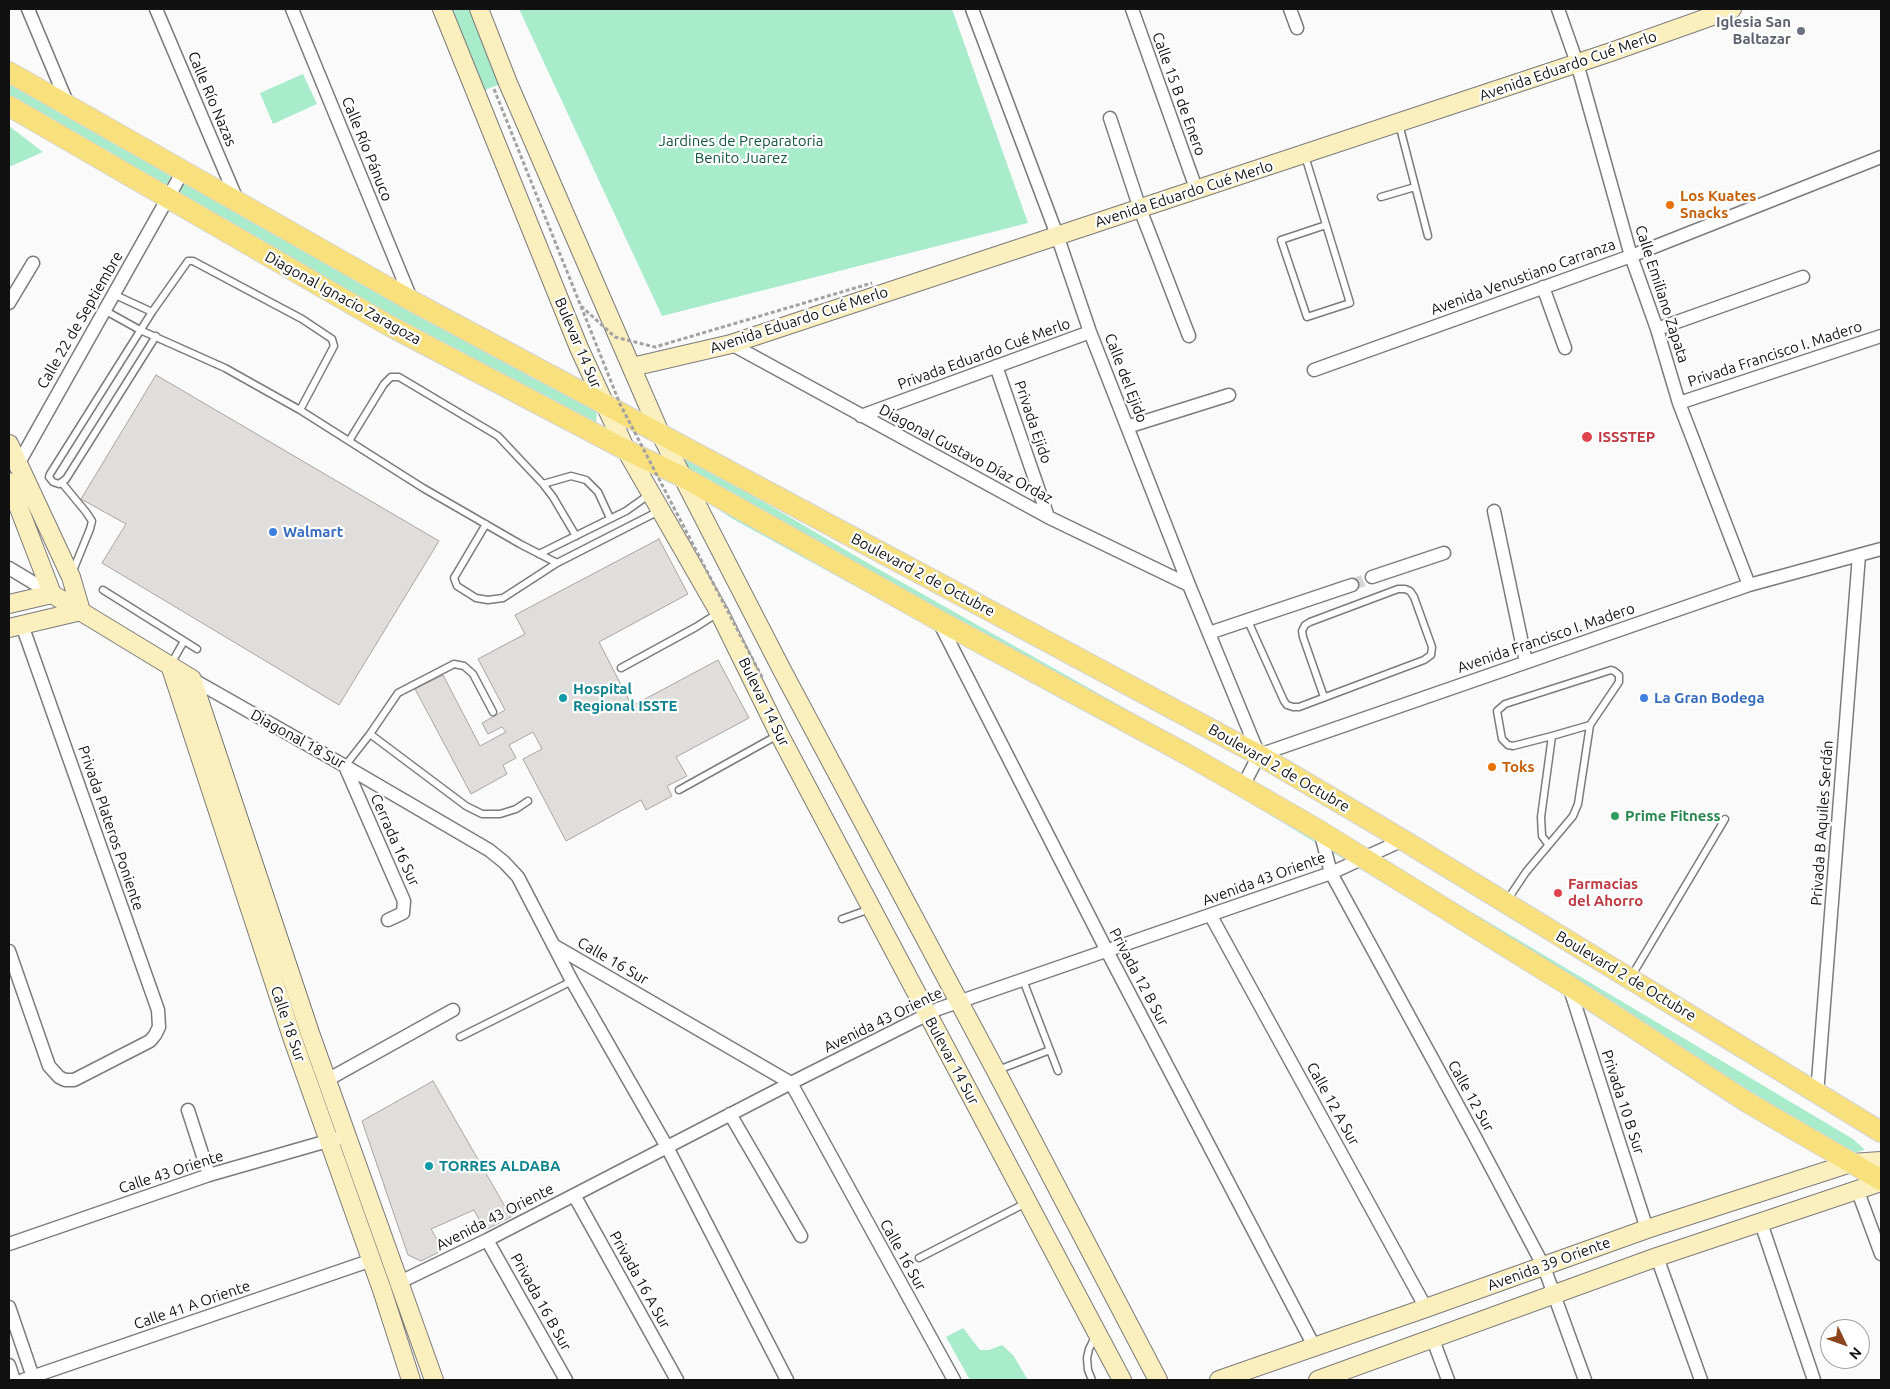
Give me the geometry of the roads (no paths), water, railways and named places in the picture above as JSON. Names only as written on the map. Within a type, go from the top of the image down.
[{"type":"main road","name":"Bulevar 14 Sur","points":[[442,9],[579,348],[626,450],[719,612],[779,734],[926,1015],[1122,1380]]},
{"type":"main road","name":"Bulevar 14 Sur","points":[[479,9],[508,83],[660,433],[783,672],[960,1002],[1158,1380]]},
{"type":"main road","name":"Avenida Eduardo Cué Merlo","points":[[632,367],[731,344],[1057,235],[1197,191],[1732,9]]},
{"type":"main road","name":"Diagonal Ignacio Zaragoza","points":[[9,72],[412,301],[660,433]]},
{"type":"main road","name":"Diagonal Ignacio Zaragoza","points":[[9,106],[388,325],[626,450],[683,477]]},
{"type":"main road","name":"Boulevard 2 de Octubre","points":[[660,433],[1259,755],[1631,978],[1881,1132]]},
{"type":"main road","points":[[9,444],[71,577],[81,611],[15,626]]},
{"type":"main road","name":"Boulevard 2 de Octubre","points":[[683,477],[938,620],[1188,755],[1242,788],[1320,831],[1568,985],[1748,1102],[1881,1181]]},
{"type":"main road","points":[[9,604],[52,594],[10,484]]},
{"type":"main road","name":"Diagonal 18 Sur","points":[[52,594],[192,679]]},
{"type":"main road","name":"Calle 18 Sur","points":[[170,665],[293,1040],[400,1282],[429,1379]]},
{"type":"main road","name":"Calle 18 Sur","points":[[192,679],[327,1080],[337,1138],[372,1260],[411,1380]]},
{"type":"main road","points":[[293,1040],[310,1033]]},
{"type":"main road","name":"Avenida 39 Oriente","points":[[1220,1380],[1648,1229],[1851,1163],[1881,1161]]},
{"type":"main road","name":"Avenida 39 Oriente","points":[[1318,1380],[1432,1337],[1657,1257],[1761,1224],[1881,1181]]},
{"type":"street","points":[[28,9],[69,107]]},
{"type":"street","name":"Calle Río Nazas","points":[[156,9],[238,202]]},
{"type":"street","name":"Calle Río Pánuco","points":[[292,9],[412,301]]},
{"type":"street","name":"Calle del Ejido","points":[[972,9],[1057,235],[1090,332],[1189,585],[1259,755]]},
{"type":"street","name":"Calle 15 B de Enero","points":[[1132,9],[1197,191]]},
{"type":"street","points":[[1290,9],[1297,28]]},
{"type":"street","name":"Calle Emiliano Zapata","points":[[1558,9],[1577,63],[1631,256],[1657,329],[1679,403],[1749,585]]},
{"type":"street","points":[[1110,118],[1140,209],[1188,336]]},
{"type":"street","name":"Avenida Venustiano Carranza","points":[[1314,370],[1631,256],[1881,157]]},
{"type":"street","name":"Calle 22 de Septiembre","points":[[10,484],[17,463],[183,171]]},
{"type":"street","points":[[9,303],[33,263]]},
{"type":"street","points":[[1657,329],[1803,277]]},
{"type":"street","points":[[1543,288],[1565,348]]},
{"type":"street","name":"Privada Eduardo Cué Merlo","points":[[861,416],[1090,332]]},
{"type":"street","name":"Privada Francisco I. Madero","points":[[1679,403],[1881,336]]},
{"type":"street","name":"Diagonal Gustavo Díaz Ordaz","points":[[731,344],[1048,517],[1189,585]]},
{"type":"street","name":"Privada Ejido","points":[[996,366],[1048,517]]},
{"type":"street","points":[[1127,427],[1229,396]]},
{"type":"street","points":[[1494,511],[1526,662]]},
{"type":"street","name":"Avenida Francisco I. Madero","points":[[1259,755],[1749,585],[1881,550]]},
{"type":"street","points":[[1372,577],[1444,553]]},
{"type":"street","name":"Privada B Aquiles Serdán","points":[[1817,1094],[1859,555]]},
{"type":"street","name":"Diagonal 18 Sur","points":[[9,568],[52,594]]},
{"type":"street","points":[[1209,633],[1352,585]]},
{"type":"street","name":"Privada 12 B Sur","points":[[938,620],[1107,951],[1314,1346]]},
{"type":"street","name":"Privada Plateros Poniente","points":[[9,951],[49,1066],[59,1077],[65,1080],[74,1080],[150,1042],[159,1027],[158,1010],[15,626]]},
{"type":"street","name":"Diagonal 18 Sur","points":[[192,679],[489,850],[518,877],[553,944]]},
{"type":"street","points":[[1242,788],[1259,755]]},
{"type":"street","name":"Cerrada 16 Sur","points":[[345,766],[404,901],[403,913],[388,920]]},
{"type":"street","name":"Calle 12 Sur","points":[[1320,831],[1331,873],[1544,1267],[1586,1380]]},
{"type":"street","name":"Avenida 43 Oriente","points":[[400,1282],[487,1240],[926,1015],[1331,873],[1403,840]]},
{"type":"street","name":"Calle 12 A Sur","points":[[1211,916],[1426,1308]]},
{"type":"street","name":"Calle 16 Sur","points":[[553,944],[572,981],[667,1147],[787,1380]]},
{"type":"street","name":"Calle 16 Sur","points":[[553,944],[791,1083],[954,1380]]},
{"type":"street","name":"Privada 10 B Sur","points":[[1568,985],[1648,1229]]},
{"type":"street","points":[[327,1080],[453,1010]]},
{"type":"street","points":[[188,1110],[209,1175]]},
{"type":"street","points":[[730,1114],[801,1236]]},
{"type":"street","name":"Calle 43 Oriente","points":[[9,1244],[209,1175],[337,1138]]},
{"type":"street","points":[[1857,1189],[1881,1254]]},
{"type":"street","name":"Privada 16 A Sur","points":[[574,1195],[677,1380]]},
{"type":"street","points":[[1761,1224],[1814,1380]]},
{"type":"street","name":"Privada 16 B Sur","points":[[487,1240],[566,1380]]},
{"type":"street","points":[[1657,1257],[1701,1380]]},
{"type":"street","name":"Calle 41 A Oriente","points":[[30,1379],[372,1260]]},
{"type":"street","points":[[9,1307],[30,1379]]},
{"type":"street","points":[[1432,1337],[1448,1380]]},
{"type":"street","points":[[9,1365],[14,1380]]},
{"type":"lane","points":[[1399,123],[1428,236]]},
{"type":"lane","points":[[1305,154],[1350,303],[1307,317],[1281,240],[1326,225]]},
{"type":"lane","points":[[1381,197],[1415,187]]},
{"type":"lane","points":[[62,483],[57,484],[53,482],[49,477],[50,474],[140,330],[188,261],[193,261],[302,319],[329,336],[334,342],[334,346],[300,410]]},
{"type":"lane","points":[[113,294],[152,312]]},
{"type":"lane","points":[[104,310],[140,330],[225,368],[330,428],[423,488],[557,563]]},
{"type":"lane","points":[[62,483],[156,336]]},
{"type":"lane","points":[[349,441],[384,384],[391,377],[400,376],[498,436],[543,484],[576,536]]},
{"type":"lane","points":[[543,484],[571,476],[586,480],[598,492],[610,518]]},
{"type":"lane","points":[[62,483],[92,521],[71,577]]},
{"type":"lane","points":[[539,554],[626,511],[651,493]]},
{"type":"lane","points":[[486,524],[454,578],[457,586],[476,598],[488,600],[503,598],[557,563],[660,511]]},
{"type":"lane","points":[[1248,621],[1287,705],[1293,708],[1299,707],[1424,660],[1431,655],[1432,647],[1414,597],[1410,592],[1405,589],[1398,589],[1305,625],[1302,631],[1303,637],[1324,697]]},
{"type":"lane","points":[[103,590],[197,649]]},
{"type":"lane","points":[[621,668],[696,627],[719,612]]},
{"type":"lane","points":[[170,665],[184,641]]},
{"type":"lane","points":[[345,766],[398,693],[454,664],[464,666],[473,674],[494,712]]},
{"type":"lane","points":[[1506,903],[1526,872],[1573,816],[1578,804],[1590,725],[1619,682],[1619,676],[1611,670],[1505,704],[1497,710],[1502,739],[1512,746],[1590,725]]},
{"type":"lane","points":[[370,734],[466,806],[482,814],[500,814],[516,809],[528,801]]},
{"type":"lane","points":[[679,790],[779,734]]},
{"type":"lane","points":[[1548,844],[1542,836],[1541,817],[1552,736]]},
{"type":"lane","points":[[1631,978],[1725,819]]},
{"type":"lane","points":[[842,919],[871,908]]},
{"type":"lane","points":[[1023,980],[1058,1070]]},
{"type":"lane","points":[[460,1037],[572,981]]},
{"type":"lane","points":[[996,1070],[1050,1050]]},
{"type":"lane","points":[[919,1258],[1027,1202]]},
{"type":"lane","points":[[1092,1380],[1088,1370],[1087,1358],[1089,1349],[1097,1334]]},
{"type":"tunnel","points":[[1352,585],[1372,577]]},
{"type":"place","name":"Iglesia San Baltazar","points":[[1801,31]]},
{"type":"place","name":"Los Kuates Snacks","points":[[1670,205]]},
{"type":"place","name":"ISSSTEP","points":[[1587,437]]},
{"type":"place","name":"Walmart","points":[[273,532]]},
{"type":"place","name":"Hospital Regional ISSTE","points":[[563,698]]},
{"type":"place","name":"La Gran Bodega","points":[[1644,698]]},
{"type":"place","name":"Toks","points":[[1492,767]]},
{"type":"place","name":"Prime Fitness","points":[[1615,816]]},
{"type":"place","name":"Farmacias del Ahorro","points":[[1558,893]]},
{"type":"place","name":"TORRES ALDABA","points":[[429,1166]]},
{"type":"park label","name":"Jardines de Preparatoria Benito Juarez","points":[[741,150]]}]
